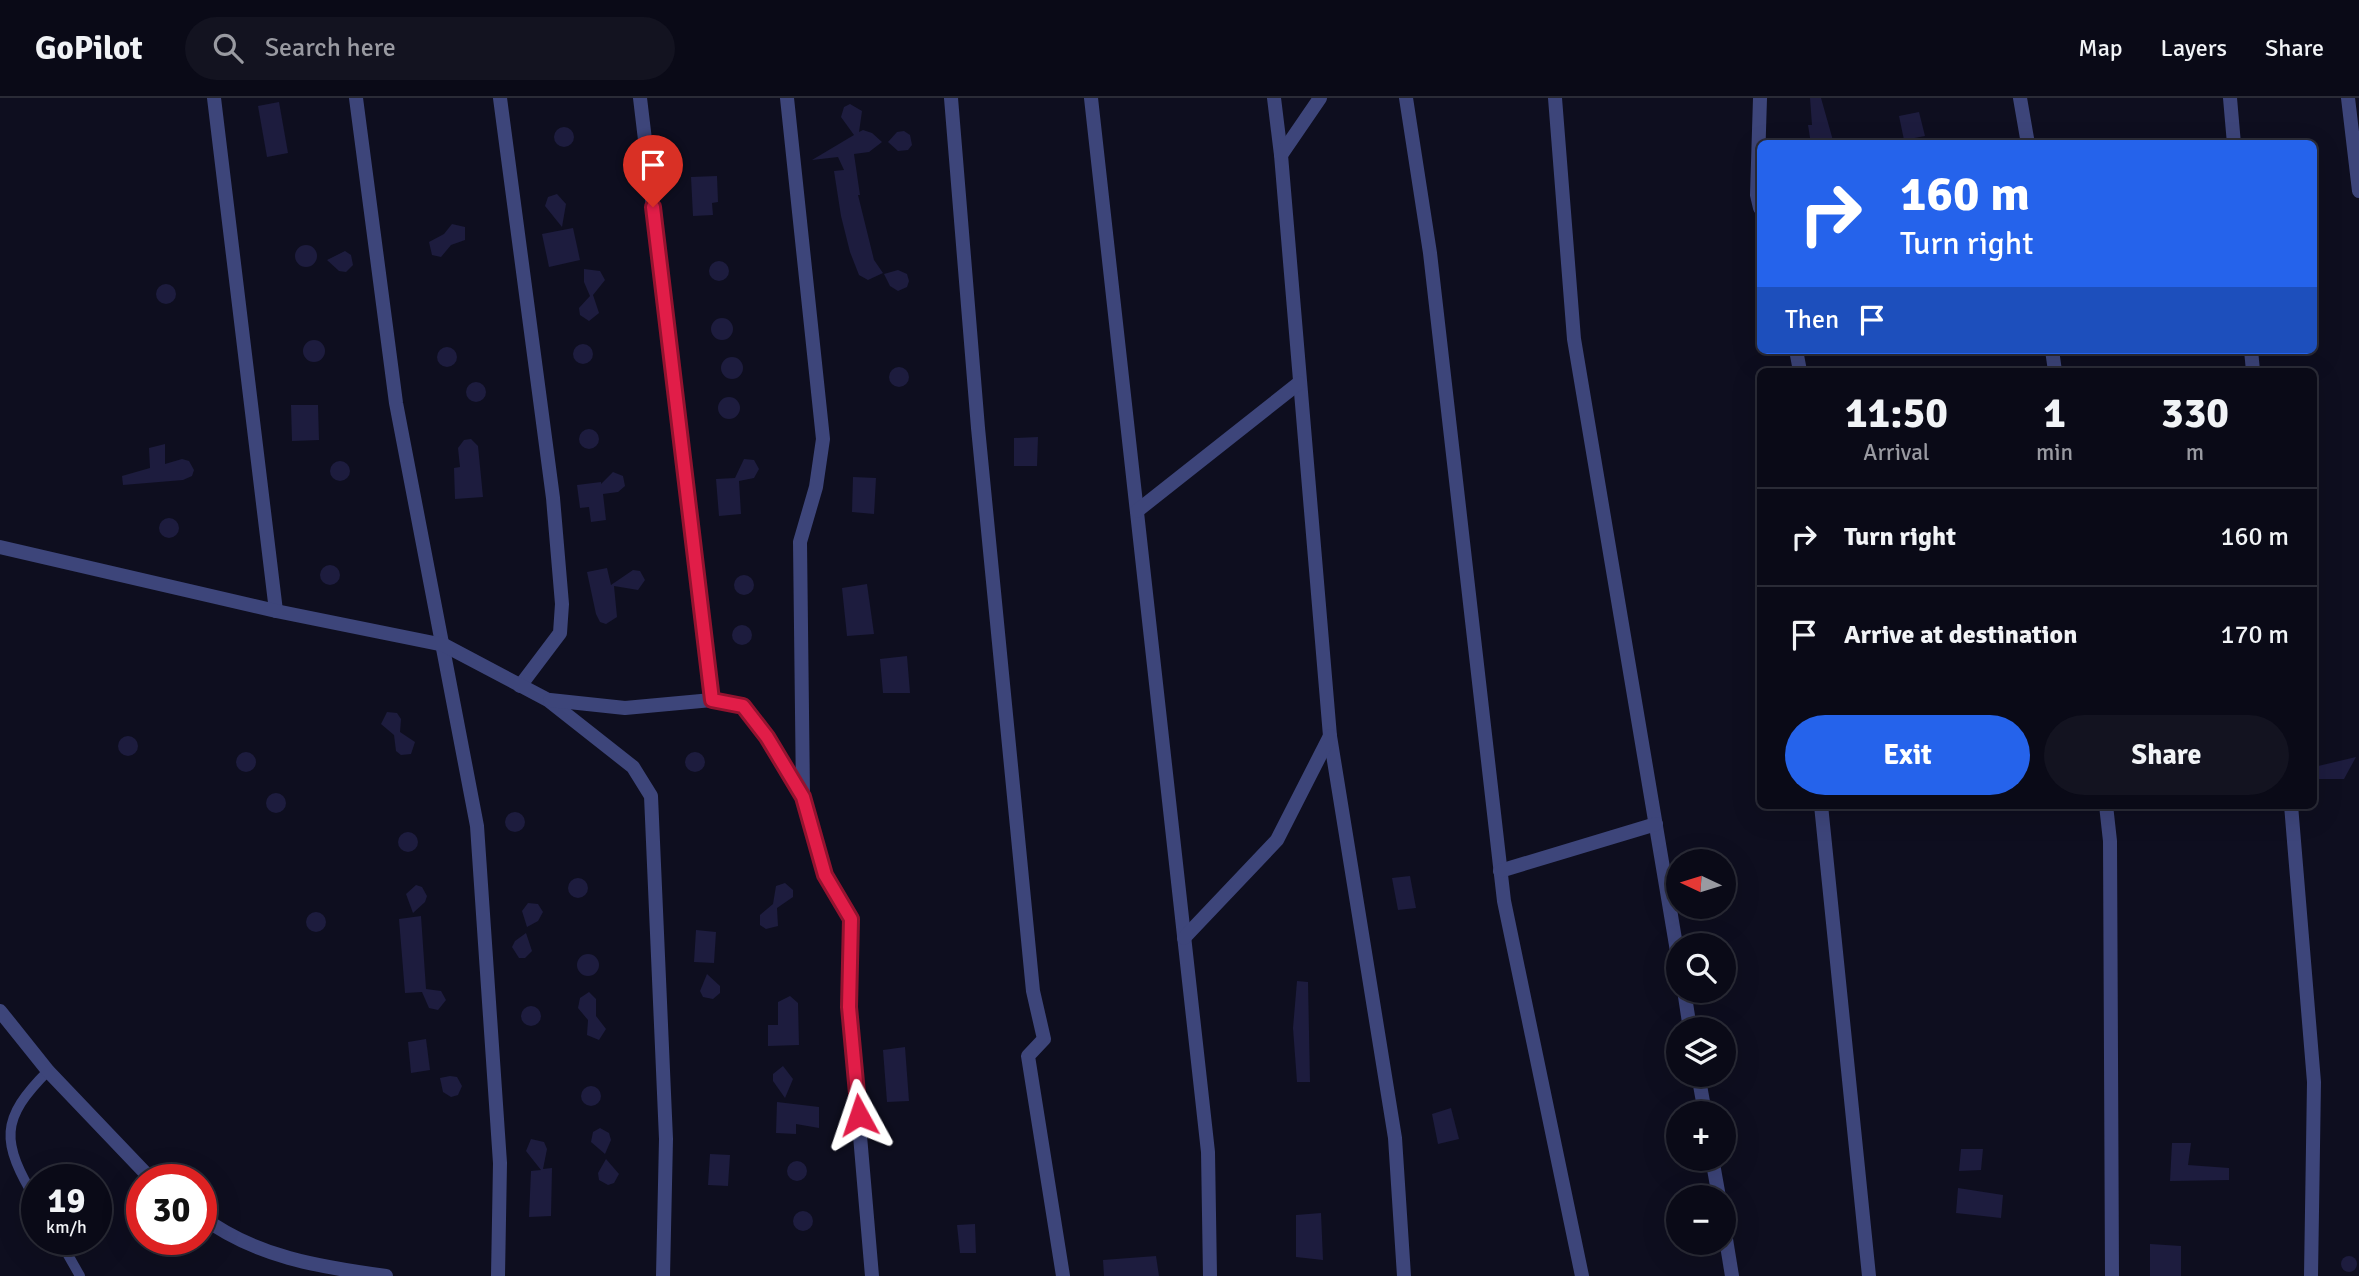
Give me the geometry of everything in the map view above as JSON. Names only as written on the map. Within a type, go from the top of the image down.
[{"type":"street","points":[[214,98],[276,611]]},
{"type":"street","points":[[356,98],[396,403],[477,826],[500,1150],[498,1276]]},
{"type":"street","points":[[500,98],[553,498],[562,604],[560,633],[520,686]]},
{"type":"street","points":[[640,98],[712,700]]},
{"type":"street","points":[[787,98],[823,439],[816,487],[800,542],[803,797],[825,875],[851,919],[849,1007],[872,1276]]},
{"type":"street","points":[[951,98],[978,428],[1033,991],[1044,1039],[1028,1056],[1063,1276]]},
{"type":"street","points":[[1091,98],[1208,1153],[1210,1276]]},
{"type":"street","points":[[1274,98],[1330,736],[1395,1138],[1404,1276]]},
{"type":"street","points":[[1281,155],[1320,98]]},
{"type":"street","points":[[1406,98],[1430,253],[1500,872],[1582,1276]]},
{"type":"street","points":[[1555,98],[1574,339],[1674,933]]},
{"type":"street","points":[[1759,140],[1760,98]]},
{"type":"street","points":[[2020,98],[2027,140]]},
{"type":"street","points":[[2230,98],[2234,140]]},
{"type":"street","points":[[2348,98],[2359,191]]},
{"type":"street","points":[[1137,511],[1299,383]]},
{"type":"street","points":[[0,547],[276,611],[444,645],[548,700],[633,767],[651,796],[666,1139],[663,1276]]},
{"type":"street","points":[[548,700],[625,708],[712,700],[743,706],[767,737],[803,797]]},
{"type":"street","points":[[1184,938],[1277,840],[1330,736]]},
{"type":"street","points":[[1821,809],[1869,1276]]},
{"type":"street","points":[[2106,809],[2110,841],[2112,1276]]},
{"type":"street","points":[[2291,809],[2314,1082],[2311,1276]]},
{"type":"street","points":[[1500,872],[1656,824]]},
{"type":"street","points":[[0,1011],[48,1071],[137,1164]]},
{"type":"street","points":[[217,1225],[255,1247],[294,1261],[386,1276]]},
{"type":"street","points":[[1729,1255],[1732,1276]]},
{"type":"lane","points":[[21,1176],[7,1153],[3,1127],[8,1105],[21,1090],[48,1071]]},
{"type":"lane","points":[[68,1255],[80,1276]]},
{"type":"building","points":[[1810,98],[1821,98],[1833,140],[1810,140],[1808,125],[1812,125]]},
{"type":"building","points":[[279,102],[288,153],[267,157],[258,106]]},
{"type":"building","points":[[850,104],[862,111],[859,132],[863,130],[872,133],[882,142],[869,152],[854,154],[858,195],[874,260],[883,273],[868,280],[859,275],[841,216],[834,171],[844,170],[838,157],[812,160],[854,135],[841,117],[844,107]]},
{"type":"building","points":[[1919,112],[1925,136],[1904,140],[1899,116]]},
{"type":"building","points":[[560,127],[568,127],[574,137],[568,147],[560,147],[554,141],[554,133]]},
{"type":"building","points":[[904,131],[910,135],[912,145],[908,150],[898,151],[888,142],[897,132]]},
{"type":"building","points":[[717,176],[718,202],[712,203],[713,215],[693,216],[691,177]]},
{"type":"building","points":[[557,194],[566,204],[562,227],[545,206],[548,197]]},
{"type":"building","points":[[452,224],[465,227],[465,240],[451,245],[441,257],[432,255],[429,242],[444,234]]},
{"type":"building","points":[[573,228],[580,260],[549,267],[542,234]]},
{"type":"building","points":[[306,245],[316,252],[317,256],[310,266],[306,267],[296,260],[295,256],[302,246]]},
{"type":"building","points":[[345,251],[351,255],[353,265],[346,272],[339,271],[327,260]]},
{"type":"building","points":[[715,261],[723,261],[729,271],[723,281],[715,281],[709,275],[709,267]]},
{"type":"building","points":[[584,269],[600,271],[605,280],[593,295],[599,313],[589,321],[580,315],[579,308],[590,296],[584,282]]},
{"type":"building","points":[[898,270],[907,274],[909,281],[907,287],[898,291],[890,286],[884,274]]},
{"type":"building","points":[[162,284],[170,284],[176,294],[170,304],[162,304],[156,298],[156,290]]},
{"type":"building","points":[[722,318],[732,325],[733,329],[726,339],[722,340],[712,333],[711,329],[718,319]]},
{"type":"building","points":[[314,340],[324,347],[325,351],[318,361],[314,362],[304,355],[303,351],[310,341]]},
{"type":"building","points":[[579,344],[587,344],[593,354],[587,364],[579,364],[573,358],[573,350]]},
{"type":"building","points":[[443,347],[451,347],[457,357],[451,367],[443,367],[437,361],[437,353]]},
{"type":"building","points":[[732,357],[740,360],[743,368],[740,376],[732,379],[724,376],[721,368],[724,360]]},
{"type":"building","points":[[895,367],[903,367],[909,377],[903,387],[895,387],[889,381],[889,373]]},
{"type":"building","points":[[472,382],[480,382],[486,392],[480,402],[472,402],[466,396],[466,388]]},
{"type":"building","points":[[729,397],[739,404],[740,408],[733,418],[729,419],[719,412],[718,408],[725,398]]},
{"type":"building","points":[[291,405],[318,405],[319,440],[292,441]]},
{"type":"building","points":[[585,429],[593,429],[599,439],[593,449],[585,449],[579,443],[579,435]]},
{"type":"building","points":[[1038,437],[1037,466],[1014,466],[1014,438]]},
{"type":"building","points":[[471,439],[478,446],[483,497],[455,499],[454,468],[460,467],[458,448],[464,440]]},
{"type":"building","points":[[165,444],[165,464],[182,459],[189,461],[194,470],[192,476],[183,480],[123,485],[122,476],[150,468],[149,448]]},
{"type":"building","points":[[744,459],[754,460],[759,469],[754,478],[739,481],[741,514],[719,516],[716,479],[735,478]]},
{"type":"building","points":[[336,461],[344,461],[350,471],[344,481],[336,481],[330,475],[330,467]]},
{"type":"building","points":[[613,472],[623,476],[625,486],[618,492],[603,494],[606,520],[591,522],[589,507],[580,508],[577,485],[601,484]]},
{"type":"building","points":[[853,477],[876,478],[874,514],[852,512]]},
{"type":"building","points":[[165,518],[173,518],[179,528],[173,538],[165,538],[159,532],[159,524]]},
{"type":"building","points":[[326,565],[334,565],[340,575],[334,585],[326,585],[320,579],[320,571]]},
{"type":"building","points":[[607,568],[611,585],[633,570],[640,571],[645,580],[638,590],[614,586],[617,617],[606,624],[600,622],[596,614],[587,572]]},
{"type":"building","points":[[740,575],[748,575],[754,585],[748,595],[740,595],[734,589],[734,581]]},
{"type":"building","points":[[867,584],[874,634],[847,636],[842,588]]},
{"type":"building","points":[[738,625],[746,625],[752,635],[746,645],[738,645],[732,639],[732,631]]},
{"type":"building","points":[[907,656],[910,693],[883,693],[880,659]]},
{"type":"building","points":[[387,712],[397,713],[401,719],[400,732],[415,742],[411,754],[401,755],[396,751],[394,735],[381,724]]},
{"type":"building","points":[[124,736],[132,736],[138,746],[132,756],[124,756],[118,750],[118,742]]},
{"type":"building","points":[[242,752],[250,752],[256,762],[250,772],[242,772],[236,766],[236,758]]},
{"type":"building","points":[[691,752],[699,752],[705,762],[699,772],[691,772],[685,766],[685,758]]},
{"type":"building","points":[[2356,757],[2344,779],[2317,779],[2317,766]]},
{"type":"building","points":[[272,793],[280,793],[286,803],[280,813],[272,813],[266,807],[266,799]]},
{"type":"building","points":[[511,812],[519,812],[525,822],[519,832],[511,832],[505,826],[505,818]]},
{"type":"building","points":[[404,832],[412,832],[418,842],[412,852],[404,852],[398,846],[398,838]]},
{"type":"building","points":[[1410,876],[1416,908],[1398,910],[1392,878]]},
{"type":"building","points":[[574,878],[582,878],[588,888],[582,898],[574,898],[568,892],[568,884]]},
{"type":"building","points":[[785,883],[793,890],[793,897],[777,908],[778,926],[766,929],[760,925],[760,915],[773,904],[776,886]]},
{"type":"building","points":[[416,885],[422,887],[427,896],[425,902],[413,913],[406,894]]},
{"type":"building","points":[[528,903],[538,904],[543,912],[538,921],[527,927],[522,911]]},
{"type":"building","points":[[312,912],[320,912],[326,922],[320,932],[312,932],[306,926],[306,918]]},
{"type":"building","points":[[421,916],[426,989],[441,991],[446,1000],[438,1010],[429,1008],[422,992],[405,993],[399,919]]},
{"type":"building","points":[[696,930],[716,932],[714,963],[694,962]]},
{"type":"building","points":[[526,933],[532,951],[525,958],[519,958],[512,947],[515,941]]},
{"type":"building","points":[[588,954],[598,961],[599,965],[592,975],[588,976],[578,969],[577,965],[584,955]]},
{"type":"building","points":[[707,974],[720,986],[720,993],[713,999],[703,997],[700,991]]},
{"type":"building","points":[[1297,981],[1308,982],[1310,1082],[1297,1082],[1293,1028]]},
{"type":"building","points":[[589,992],[596,999],[596,1016],[606,1029],[599,1040],[587,1035],[588,1020],[578,1008],[580,998]]},
{"type":"building","points":[[790,996],[798,1003],[799,1045],[768,1046],[768,1025],[778,1025],[778,1002]]},
{"type":"building","points":[[527,1006],[535,1006],[541,1016],[535,1026],[527,1026],[521,1020],[521,1012]]},
{"type":"building","points":[[426,1039],[430,1070],[411,1073],[408,1042]]},
{"type":"building","points":[[905,1047],[909,1101],[887,1102],[883,1050]]},
{"type":"building","points":[[783,1066],[793,1079],[785,1098],[773,1081],[773,1074]]},
{"type":"building","points":[[457,1077],[462,1086],[458,1095],[451,1097],[443,1092],[440,1078]]},
{"type":"building","points":[[587,1086],[595,1086],[601,1096],[595,1106],[587,1106],[581,1100],[581,1092]]},
{"type":"building","points":[[777,1102],[819,1107],[819,1128],[796,1124],[796,1134],[776,1133]]},
{"type":"building","points":[[1451,1108],[1459,1139],[1438,1144],[1432,1114]]},
{"type":"building","points":[[600,1128],[609,1133],[611,1140],[605,1154],[591,1142],[593,1132]]},
{"type":"building","points":[[531,1139],[544,1142],[547,1149],[543,1169],[552,1168],[551,1216],[529,1217],[531,1171],[541,1170],[526,1151]]},
{"type":"building","points":[[2172,1143],[2191,1143],[2188,1165],[2229,1168],[2229,1180],[2170,1181]]},
{"type":"building","points":[[1961,1149],[1983,1149],[1981,1170],[1959,1171]]},
{"type":"building","points":[[710,1154],[730,1155],[728,1186],[708,1185]]},
{"type":"building","points":[[606,1159],[619,1174],[614,1183],[608,1185],[599,1180],[598,1173]]},
{"type":"building","points":[[793,1161],[801,1161],[807,1171],[801,1181],[793,1181],[787,1175],[787,1167]]},
{"type":"building","points":[[1958,1188],[2003,1195],[2001,1218],[1956,1213]]},
{"type":"building","points":[[799,1211],[807,1211],[813,1221],[807,1231],[799,1231],[793,1225],[793,1217]]},
{"type":"building","points":[[1321,1213],[1323,1260],[1296,1257],[1296,1215]]},
{"type":"building","points":[[975,1224],[976,1253],[960,1253],[957,1225]]},
{"type":"building","points":[[2150,1244],[2181,1246],[2181,1276],[2150,1276]]},
{"type":"building","points":[[1156,1256],[1159,1276],[1104,1276],[1103,1260]]},
{"type":"building","points":[[2349,1256],[2355,1258],[2355,1270],[2349,1272],[2343,1270],[2341,1264],[2343,1258]]},
{"type":"route","points":[[653,207],[712,700],[743,706],[767,737],[803,797],[825,875],[851,919],[849,1007],[859,1115]]}]
